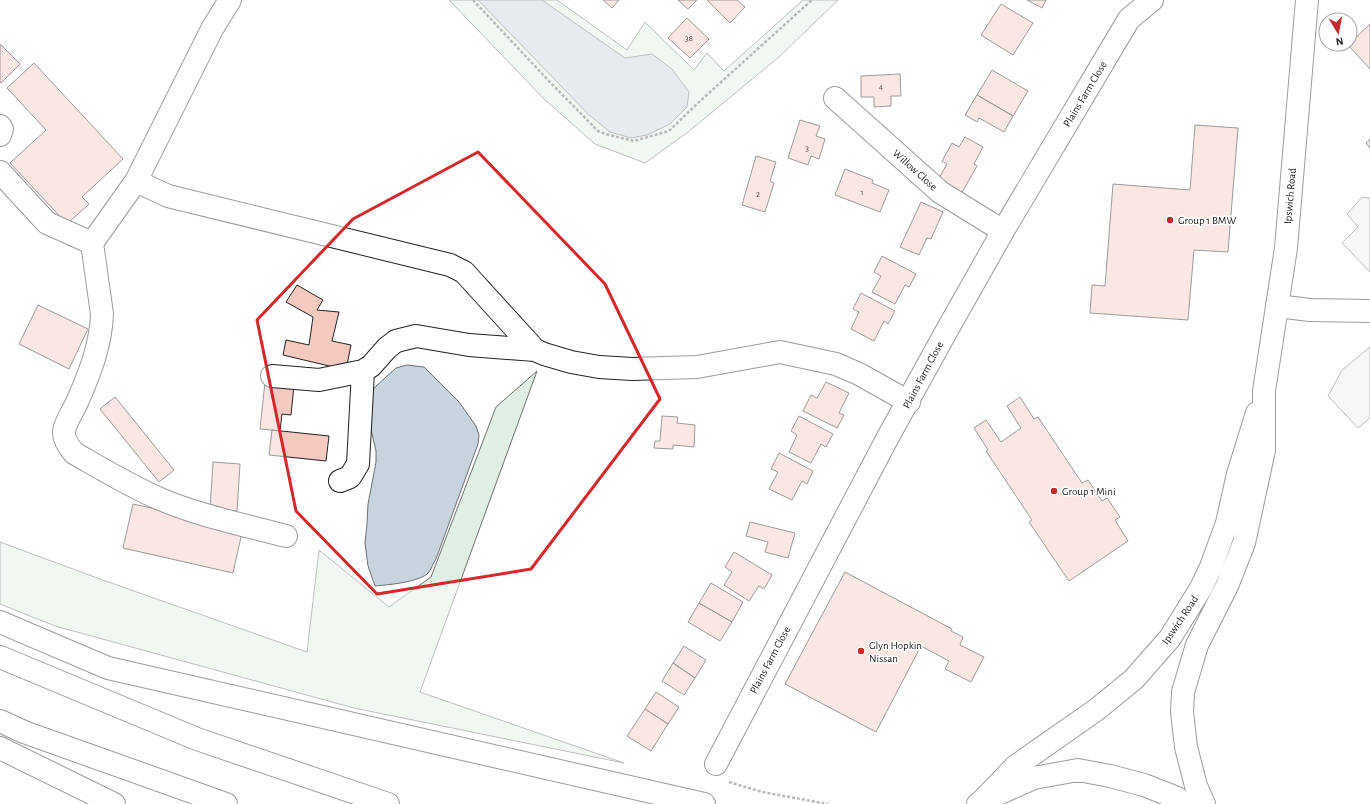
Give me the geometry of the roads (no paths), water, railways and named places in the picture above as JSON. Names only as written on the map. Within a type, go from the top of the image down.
[{"type":"main road","points":[[230,0],[212,29],[136,181],[92,243],[102,323],[91,369],[78,401],[68,419],[64,432],[67,445],[74,453],[161,500],[187,509],[286,536]]},
{"type":"main road","name":"Plains Farm Close","points":[[716,764],[884,444],[1003,231],[1129,19],[1152,0]]},
{"type":"main road","name":"Ipswich Road","points":[[1204,804],[1196,786],[1186,747],[1182,712],[1183,692],[1197,645],[1227,586],[1244,543],[1264,450],[1264,392],[1286,248],[1304,1]]},
{"type":"main road","name":"Willow Close","points":[[835,98],[940,192],[1003,231]]},
{"type":"main road","points":[[0,126],[2,129],[0,135]]},
{"type":"main road","points":[[0,172],[47,223],[92,243]]},
{"type":"main road","points":[[136,181],[168,196],[450,266],[464,272],[535,350]]},
{"type":"main road","points":[[1277,306],[1310,310],[1370,311]]},
{"type":"main road","points":[[272,376],[319,380],[363,371],[371,366],[387,348],[396,341],[416,336],[469,345],[535,350],[572,362],[599,367],[632,369],[697,367],[780,352],[836,364],[860,374],[908,402]]},
{"type":"main road","points":[[340,481],[350,477],[358,464],[363,371]]},
{"type":"main road","name":"Ipswich Road","points":[[980,802],[1016,766],[1096,710],[1134,679],[1170,638],[1201,588],[1211,567],[1227,523],[1238,474],[1264,392]]},
{"type":"main road","points":[[0,622],[108,668],[704,804]]},
{"type":"main road","points":[[0,657],[197,739],[388,804]]},
{"type":"main road","points":[[0,721],[24,732],[226,804]]},
{"type":"main road","points":[[0,748],[114,804]]},
{"type":"main road","points":[[980,802],[1034,778],[1078,770],[1110,776],[1144,785],[1177,798],[1185,804]]},
{"type":"place","name":"Group 1 BMW","points":[[1170,220]]},
{"type":"place","name":"Group 1 Mini","points":[[1054,491]]},
{"type":"place","name":"Glyn Hopkin Nissan","points":[[861,651]]}]
